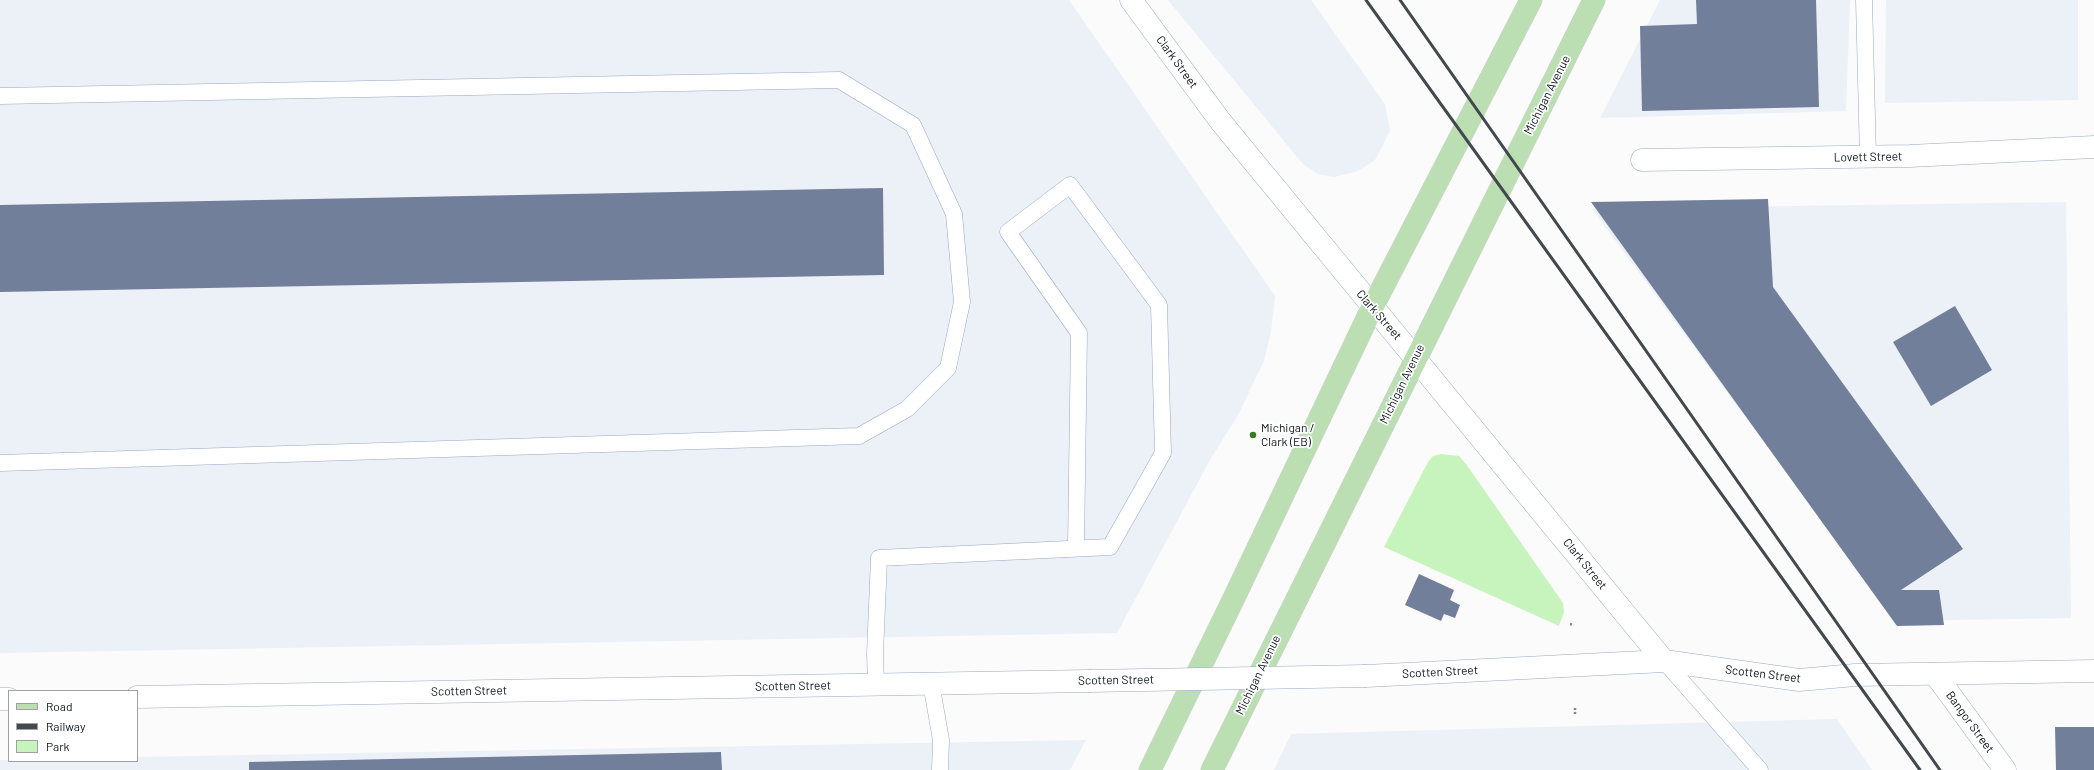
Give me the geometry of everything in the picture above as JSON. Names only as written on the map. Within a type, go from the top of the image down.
[{"type":"main road","points":[[1150,770],[1234,600],[1372,308],[1531,0]]},
{"type":"main road","name":"Michigan Avenue","points":[[1212,770],[1415,357],[1594,0]]},
{"type":"street","name":"Clark Street","points":[[1131,0],[1221,122],[1372,308],[1415,357],[1664,661]]},
{"type":"street","name":"Lovett Street","points":[[1642,160],[1868,157],[2094,147]]},
{"type":"street","name":"Scotten Street","points":[[138,697],[1366,676],[1664,661],[1799,680],[1855,675],[2094,671]]},
{"type":"street","name":"Bangor Street","points":[[1935,674],[2005,770]]},
{"type":"lane","points":[[1864,0],[1868,157]]},
{"type":"lane","points":[[0,96],[839,80],[913,125],[954,214],[962,302],[948,368],[907,409],[859,436],[0,463]]},
{"type":"lane","points":[[876,684],[875,654],[879,558],[1110,547],[1163,453],[1159,305],[1070,185],[1008,232],[1079,332],[1076,548]]},
{"type":"lane","points":[[1664,661],[1760,770]]},
{"type":"lane","points":[[931,683],[941,740],[940,770]]},
{"type":"path","points":[[1570,624],[1574,625]]},
{"type":"path","points":[[1575,708],[1575,714]]},
{"type":"shaded area","points":[[0,0],[1069,0],[1275,296],[1271,332],[1264,361],[1238,415],[1211,458],[1117,633],[0,653]]},
{"type":"shaded area","points":[[1168,0],[1311,0],[1385,104],[1390,131],[1375,160],[1358,171],[1334,177],[1318,174],[1303,164]]},
{"type":"shaded area","points":[[1660,0],[1850,0],[1846,111],[1600,118]]},
{"type":"shaded area","points":[[1886,0],[2078,0],[2078,100],[1885,103]]},
{"type":"shaded area","points":[[2066,202],[2071,618],[1896,621],[1592,209]]},
{"type":"shaded area","points":[[1837,719],[1872,770],[1274,770],[1291,734]]},
{"type":"shaded area","points":[[1086,740],[1070,770],[0,770],[0,760],[8,760],[8,762],[138,762],[138,757]]},
{"type":"green space","points":[[1441,454],[1459,456],[1466,464],[1563,603],[1564,612],[1559,626],[1384,547],[1428,462],[1433,456]]},
{"type":"building","points":[[1696,0],[1816,0],[1819,107],[1642,111],[1640,26],[1697,24]]},
{"type":"building","points":[[883,188],[884,275],[0,292],[0,205]]},
{"type":"building","points":[[1768,199],[1773,287],[1963,549],[1901,590],[1939,590],[1944,625],[1897,626],[1591,202]]},
{"type":"building","points":[[1955,306],[1992,370],[1931,406],[1893,342]]},
{"type":"building","points":[[1419,574],[1454,590],[1450,600],[1460,605],[1455,618],[1444,614],[1441,621],[1405,605]]},
{"type":"building","points":[[2055,727],[2094,727],[2094,770],[2056,770]]},
{"type":"building","points":[[721,752],[722,770],[249,770],[249,762]]},
{"type":"railway","points":[[1366,0],[1920,770]]},
{"type":"railway","points":[[1400,0],[1940,770]]},
{"type":"place","name":"Michigan / Clark (EB)","points":[[1253,435]]}]
